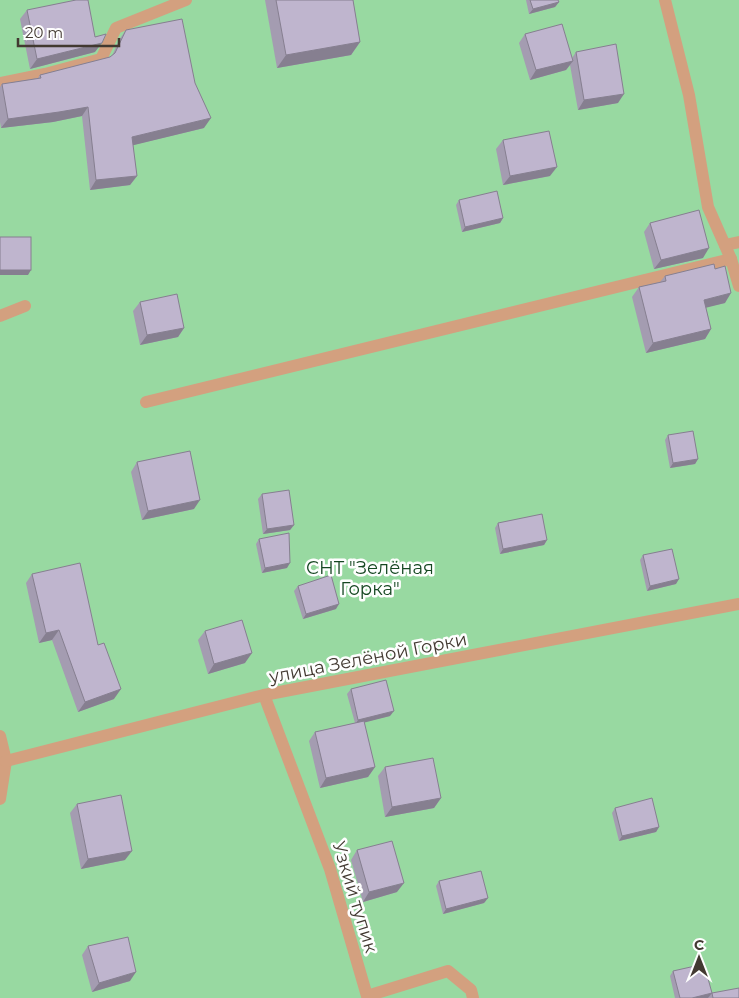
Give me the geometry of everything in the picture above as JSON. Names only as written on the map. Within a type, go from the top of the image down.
[{"type":"street","points":[[0,83],[45,74],[101,59],[116,28],[186,0]]},
{"type":"street","points":[[665,0],[689,95],[708,207],[731,259],[739,286]]},
{"type":"street","points":[[725,245],[739,242]]},
{"type":"street","points":[[146,402],[731,259]]},
{"type":"street","points":[[0,316],[25,306]]},
{"type":"street","name":"улица Зелёной Горки","points":[[6,760],[264,696],[739,604]]},
{"type":"street","name":"Узкий тупик","points":[[264,696],[330,869],[367,996],[448,971],[471,990],[473,998]]},
{"type":"street","points":[[0,736],[6,760],[0,799]]},
{"type":"green space","name":"СНТ \"Зелёная Горка\"","points":[[0,0],[739,0],[739,998],[0,998]]},
{"type":"building","points":[[76,0],[88,0],[95,37],[106,34],[102,43],[37,59],[27,10]]},
{"type":"building","points":[[276,0],[353,0],[360,42],[286,55]]},
{"type":"building","points":[[530,0],[558,0],[559,2],[533,9]]},
{"type":"building","points":[[182,19],[195,83],[211,118],[132,137],[137,176],[96,180],[88,107],[8,119],[2,84],[41,78],[40,75],[110,57],[115,53],[126,30]]},
{"type":"building","points":[[562,24],[573,61],[536,70],[525,34]]},
{"type":"building","points":[[616,44],[624,94],[584,100],[576,52]]},
{"type":"building","points":[[549,131],[557,167],[510,176],[503,140]]},
{"type":"building","points":[[497,191],[503,218],[465,227],[459,200]]},
{"type":"building","points":[[699,210],[709,248],[661,260],[650,223]]},
{"type":"building","points":[[0,237],[31,237],[31,270],[0,270]]},
{"type":"building","points":[[714,264],[715,269],[725,266],[731,293],[704,300],[711,329],[653,343],[639,287],[666,281],[665,276]]},
{"type":"building","points":[[177,294],[184,328],[147,335],[140,302]]},
{"type":"building","points":[[693,431],[698,459],[673,463],[668,435]]},
{"type":"building","points":[[190,451],[200,500],[148,511],[137,462]]},
{"type":"building","points":[[289,490],[294,525],[267,529],[262,494]]},
{"type":"building","points":[[542,514],[547,540],[503,549],[498,523]]},
{"type":"building","points":[[289,533],[290,563],[265,568],[259,539]]},
{"type":"building","points":[[672,549],[679,579],[650,586],[643,555]]},
{"type":"building","points":[[80,563],[98,645],[104,643],[121,689],[85,702],[59,630],[46,633],[32,574]]},
{"type":"building","points":[[331,575],[339,604],[306,614],[298,586]]},
{"type":"building","points":[[242,620],[252,653],[214,664],[205,631]]},
{"type":"building","points":[[386,680],[394,711],[358,720],[351,689]]},
{"type":"building","points":[[364,721],[375,767],[326,778],[315,732]]},
{"type":"building","points":[[433,758],[441,798],[392,807],[385,767]]},
{"type":"building","points":[[121,795],[132,851],[88,859],[77,804]]},
{"type":"building","points":[[652,798],[659,827],[622,836],[615,808]]},
{"type":"building","points":[[392,841],[404,883],[369,892],[357,850]]},
{"type":"building","points":[[481,871],[488,898],[446,909],[439,881]]},
{"type":"building","points":[[128,937],[136,972],[99,983],[88,946]]},
{"type":"building","points":[[704,964],[712,993],[692,998],[680,998],[673,971]]},
{"type":"building","points":[[739,988],[739,998],[713,998],[712,993]]}]
